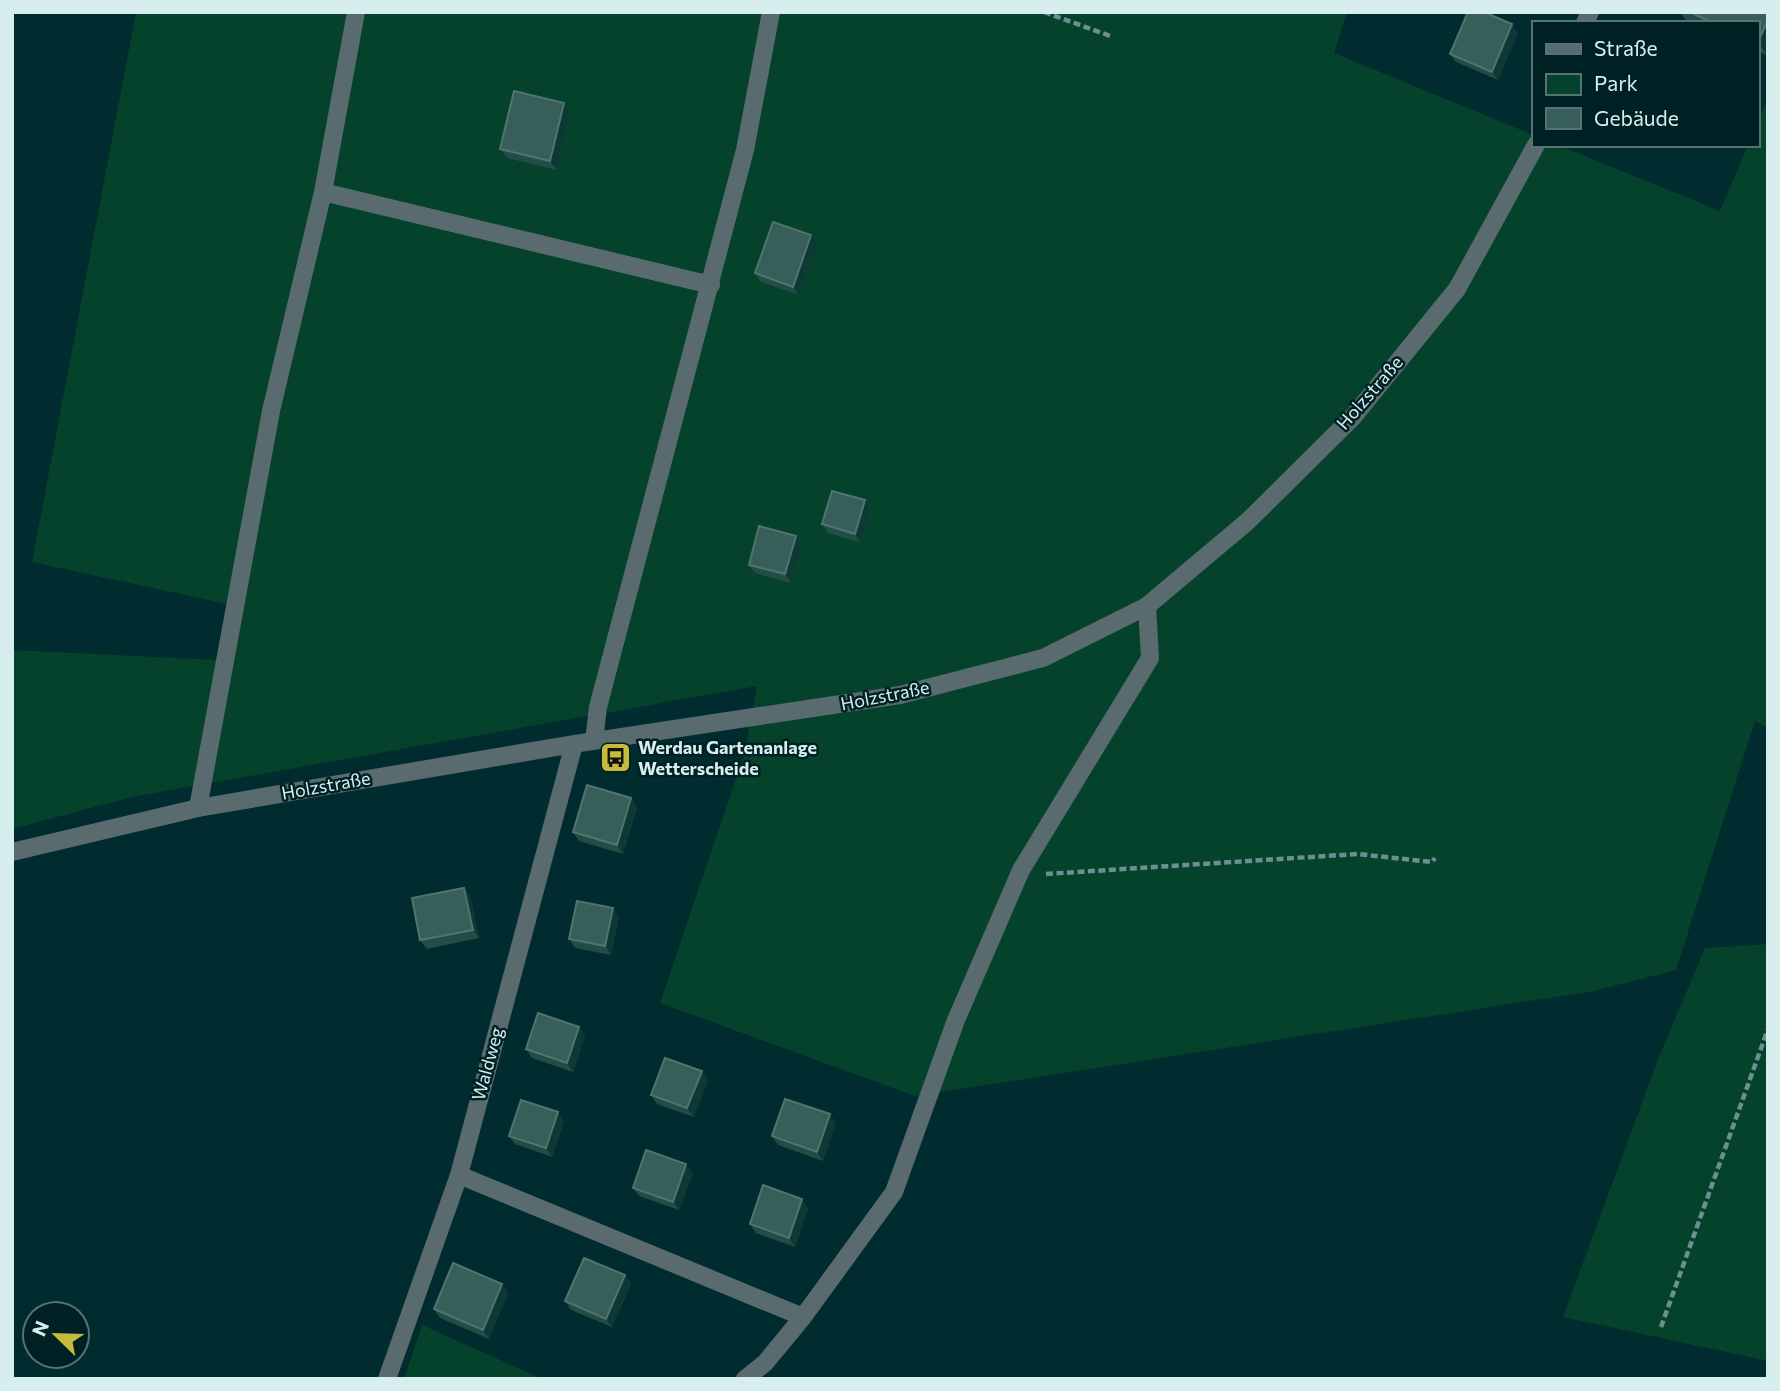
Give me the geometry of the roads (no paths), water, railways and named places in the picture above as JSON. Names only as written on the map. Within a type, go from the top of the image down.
[{"type":"street","points":[[198,808],[271,411],[323,192],[356,12]]},
{"type":"street","points":[[594,741],[598,707],[745,150],[771,12]]},
{"type":"street","name":"Holzstraße","points":[[12,852],[198,808],[574,744],[900,695],[1043,658],[1147,606],[1248,520],[1353,417],[1457,289],[1535,147]]},
{"type":"street","points":[[323,192],[710,285]]},
{"type":"street","points":[[746,1379],[765,1363],[803,1317],[894,1192],[956,1020],[1021,870],[1150,658],[1147,606]]},
{"type":"street","name":"Waldweg","points":[[387,1379],[458,1175],[574,744]]},
{"type":"street","points":[[458,1175],[803,1317]]},
{"type":"place","name":"Werdau Gartenanlage Wetterscheide","points":[[615,758]]}]
